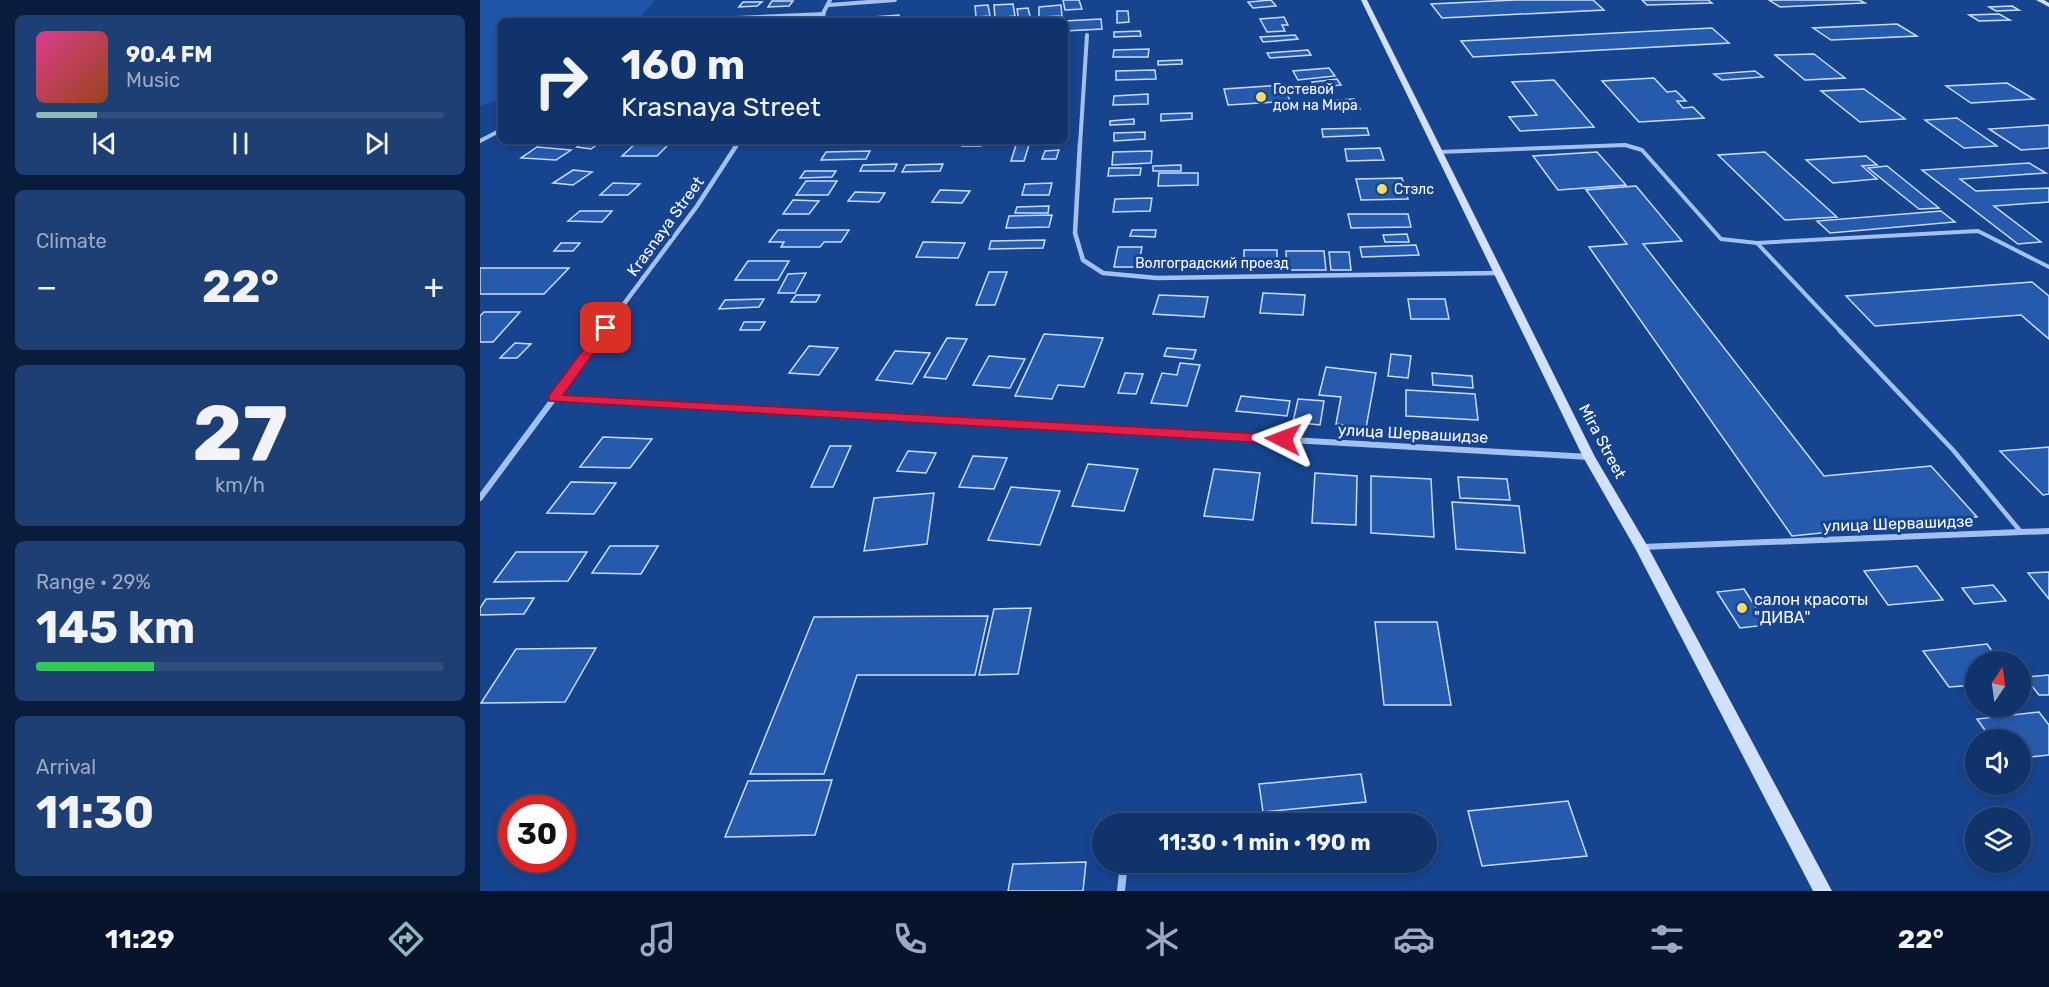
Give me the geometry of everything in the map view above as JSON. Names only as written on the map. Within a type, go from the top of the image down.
[{"type":"street","points":[[821,18],[829,2],[895,0]]},
{"type":"street","name":"Mira Street","points":[[1364,0],[1589,457],[1641,547],[1823,891]]},
{"type":"street","points":[[2039,0],[2049,5]]},
{"type":"street","points":[[723,18],[824,14]]},
{"type":"street","name":"Волгоградский проезд","points":[[1087,35],[1076,233],[1083,260],[1104,273],[1157,278],[1498,273]]},
{"type":"street","points":[[480,141],[498,132]]},
{"type":"street","name":"Krasnaya Street","points":[[480,498],[697,206],[738,144]]},
{"type":"street","name":"улица Шервашидзе","points":[[553,398],[1589,457]]},
{"type":"street","name":"улица Шервашидзе","points":[[1641,547],[2049,531]]},
{"type":"street","points":[[1120,891],[1122,873]]},
{"type":"lane","points":[[1439,152],[1626,145],[1642,150],[1721,239],[1757,243],[1978,231],[2049,267]]},
{"type":"lane","points":[[1757,243],[1953,450],[2021,532]]},
{"type":"shaded area","points":[[480,0],[655,0],[640,18],[498,18],[498,100],[480,106]]},
{"type":"building","points":[[1063,0],[1079,0],[1082,9],[1065,10]]},
{"type":"building","points":[[1271,0],[1276,6],[1253,8],[1248,2]]},
{"type":"building","points":[[1515,0],[1593,0],[1604,10],[1442,18],[1431,4]]},
{"type":"building","points":[[1642,0],[1708,0],[1712,3],[1647,5]]},
{"type":"building","points":[[1769,0],[1859,0],[1865,3],[1780,7]]},
{"type":"building","points":[[772,1],[793,1],[789,6],[768,7]]},
{"type":"building","points":[[743,2],[762,2],[757,6],[739,7]]},
{"type":"building","points":[[1013,4],[1015,16],[995,18],[994,5]]},
{"type":"building","points":[[988,5],[990,16],[976,17],[975,6]]},
{"type":"building","points":[[1061,5],[1062,16],[1039,17],[1039,7]]},
{"type":"building","points":[[2012,6],[2019,10],[1996,11],[1989,7]]},
{"type":"building","points":[[1028,8],[1030,18],[1018,18],[1017,9]]},
{"type":"building","points":[[1117,11],[1128,11],[1129,22],[1117,23]]},
{"type":"building","points":[[1999,14],[2010,20],[1979,21],[1969,15]]},
{"type":"building","points":[[899,15],[898,18],[873,17]]},
{"type":"building","points":[[1284,17],[1288,25],[1282,25],[1285,31],[1267,32],[1260,19]]},
{"type":"building","points":[[1101,19],[1102,29],[1068,31],[1068,21]]},
{"type":"building","points":[[1897,24],[1917,36],[1831,40],[1813,28]]},
{"type":"building","points":[[1712,28],[1729,43],[1473,57],[1461,41]]},
{"type":"building","points":[[1140,31],[1141,36],[1114,37],[1114,32]]},
{"type":"building","points":[[1295,35],[1298,39],[1263,42],[1260,37]]},
{"type":"building","points":[[1149,49],[1148,57],[1113,57],[1114,50]]},
{"type":"building","points":[[1308,50],[1311,55],[1270,58],[1267,53]]},
{"type":"building","points":[[1814,54],[1845,78],[1805,80],[1775,55]]},
{"type":"building","points":[[1182,60],[1182,64],[1158,65],[1158,61]]},
{"type":"building","points":[[1329,68],[1335,76],[1298,80],[1293,71]]},
{"type":"building","points":[[1155,70],[1156,79],[1116,80],[1116,71]]},
{"type":"building","points":[[1755,71],[1763,77],[1722,80],[1714,74]]},
{"type":"building","points":[[1654,78],[1667,92],[1676,91],[1686,101],[1677,101],[1683,108],[1693,107],[1704,118],[1639,122],[1602,81]]},
{"type":"building","points":[[1337,79],[1341,85],[1316,88],[1312,82]]},
{"type":"building","points":[[1554,80],[1594,127],[1520,131],[1509,117],[1537,115],[1512,82]]},
{"type":"building","points":[[2007,83],[2034,99],[1971,103],[1946,86]]},
{"type":"building","points":[[1284,85],[1290,101],[1228,105],[1224,89]]},
{"type":"building","points":[[1864,89],[1905,119],[1860,122],[1821,91]]},
{"type":"building","points":[[1148,94],[1148,104],[1113,105],[1114,96]]},
{"type":"building","points":[[1354,99],[1360,109],[1332,111],[1326,101]]},
{"type":"building","points":[[1192,113],[1192,119],[1161,121],[1161,114]]},
{"type":"building","points":[[1957,118],[1997,146],[1964,148],[1925,120]]},
{"type":"building","points":[[1134,119],[1134,124],[1110,125],[1110,121]]},
{"type":"building","points":[[2049,125],[2049,148],[2021,150],[1989,129]]},
{"type":"building","points":[[1367,128],[1369,135],[1323,137],[1322,129]]},
{"type":"building","points":[[1145,132],[1145,139],[1114,141],[1114,133]]},
{"type":"building","points":[[582,144],[598,144],[591,149],[577,147]]},
{"type":"building","points":[[635,144],[669,144],[657,156],[622,156]]},
{"type":"building","points":[[963,144],[982,144],[981,146],[962,146]]},
{"type":"building","points":[[1016,145],[1029,145],[1024,161],[1011,161]]},
{"type":"building","points":[[537,147],[571,150],[556,160],[521,158]]},
{"type":"building","points":[[1380,148],[1384,160],[1347,161],[1345,149]]},
{"type":"building","points":[[1059,150],[1056,159],[1042,159],[1045,151]]},
{"type":"building","points":[[870,151],[866,159],[821,160],[826,152]]},
{"type":"building","points":[[1152,151],[1151,163],[1112,165],[1113,152]]},
{"type":"building","points":[[1597,152],[1626,185],[1558,190],[1533,156]]},
{"type":"building","points":[[1765,152],[1837,217],[1785,220],[1718,155]]},
{"type":"building","points":[[1866,156],[1877,165],[1862,166],[1877,179],[1833,183],[1806,160]]},
{"type":"building","points":[[2029,163],[2046,173],[1960,179],[1976,191],[2049,188],[2049,202],[1994,206],[2041,242],[2018,244],[1922,170]]},
{"type":"building","points":[[897,164],[894,171],[860,171],[863,165]]},
{"type":"building","points":[[943,164],[940,171],[902,172],[906,165]]},
{"type":"building","points":[[1181,165],[1181,171],[1153,171],[1153,166]]},
{"type":"building","points":[[1887,166],[1939,208],[1919,209],[1868,168]]},
{"type":"building","points":[[1109,168],[1141,168],[1140,175],[1108,176]]},
{"type":"building","points":[[573,170],[592,172],[573,185],[553,183]]},
{"type":"building","points":[[805,171],[836,171],[832,177],[800,178]]},
{"type":"building","points":[[1159,173],[1198,173],[1198,185],[1158,186]]},
{"type":"building","name":"Стэлс","points":[[1402,178],[1408,199],[1361,200],[1356,179]]},
{"type":"building","points":[[806,181],[837,181],[828,195],[796,195]]},
{"type":"building","points":[[613,183],[640,184],[628,195],[600,195]]},
{"type":"building","points":[[1052,183],[1049,195],[1022,195],[1025,184]]},
{"type":"building","points":[[1636,186],[1682,241],[1643,244],[1824,476],[1931,466],[1977,517],[1792,536],[1589,247],[1627,244],[1586,190]]},
{"type":"building","points":[[940,190],[970,191],[962,203],[932,202]]},
{"type":"building","points":[[855,192],[885,193],[879,202],[848,201]]},
{"type":"building","points":[[1152,198],[1150,211],[1113,212],[1115,199]]},
{"type":"building","points":[[793,200],[819,201],[809,214],[783,214]]},
{"type":"building","points":[[1049,206],[1048,213],[1015,213],[1017,207]]},
{"type":"building","points":[[580,211],[612,211],[602,222],[568,221]]},
{"type":"building","points":[[1941,211],[1955,222],[1830,233],[1817,221]]},
{"type":"building","points":[[1348,214],[1408,214],[1411,227],[1351,228]]},
{"type":"building","points":[[1052,215],[1049,227],[1006,228],[1009,216]]},
{"type":"building","points":[[778,230],[849,230],[841,242],[824,242],[820,247],[781,247],[784,242],[769,242]]},
{"type":"building","points":[[1132,230],[1156,230],[1155,237],[1130,236]]},
{"type":"building","points":[[1407,234],[1409,242],[1385,242],[1383,235]]},
{"type":"building","points":[[1045,240],[1043,248],[989,249],[991,241]]},
{"type":"building","points":[[923,242],[965,243],[958,258],[916,257]]},
{"type":"building","points":[[561,243],[580,243],[573,251],[554,251]]},
{"type":"building","points":[[1416,245],[1419,255],[1362,257],[1360,247]]},
{"type":"building","points":[[1118,247],[1142,247],[1138,267],[1114,267]]},
{"type":"building","points":[[1244,250],[1277,250],[1277,269],[1244,269]]},
{"type":"building","points":[[1286,251],[1324,251],[1326,270],[1287,270]]},
{"type":"building","points":[[1329,252],[1349,252],[1351,270],[1331,270]]},
{"type":"building","points":[[748,261],[789,261],[778,280],[735,280]]},
{"type":"building","points":[[480,268],[569,268],[544,294],[480,294]]},
{"type":"building","points":[[989,272],[1007,272],[995,305],[976,305]]},
{"type":"building","points":[[806,273],[795,293],[778,293],[788,274]]},
{"type":"building","points":[[2032,282],[2049,296],[2049,339],[2021,315],[1875,326],[1846,296]]},
{"type":"building","points":[[1263,293],[1305,295],[1303,315],[1260,313]]},
{"type":"building","points":[[796,295],[820,295],[816,302],[791,302]]},
{"type":"building","points":[[1159,295],[1208,297],[1204,317],[1153,314]]},
{"type":"building","points":[[764,299],[759,307],[719,309],[725,300]]},
{"type":"building","points":[[1408,299],[1445,299],[1449,319],[1411,319]]},
{"type":"building","points":[[484,312],[520,312],[493,342],[480,342],[480,316]]},
{"type":"building","points":[[744,322],[765,322],[760,330],[740,330]]},
{"type":"building","points":[[1044,334],[1103,338],[1084,387],[1058,385],[1052,399],[1015,396]]},
{"type":"building","points":[[947,338],[967,339],[946,379],[924,377]]},
{"type":"building","points":[[515,343],[531,344],[517,358],[500,358]]},
{"type":"building","points":[[809,346],[838,348],[819,375],[789,373]]},
{"type":"building","points":[[1167,348],[1196,350],[1193,359],[1164,356]]},
{"type":"building","points":[[895,351],[930,353],[912,384],[876,380]]},
{"type":"building","points":[[1391,354],[1411,356],[1408,378],[1388,376]]},
{"type":"building","points":[[989,356],[1025,359],[1010,388],[973,385]]},
{"type":"building","points":[[1180,363],[1200,365],[1187,406],[1151,403],[1162,373],[1177,375]]},
{"type":"building","points":[[1326,367],[1376,373],[1366,428],[1336,424],[1341,397],[1319,395]]},
{"type":"building","points":[[1125,373],[1143,374],[1136,394],[1118,393]]},
{"type":"building","points":[[1432,373],[1472,376],[1473,388],[1433,385]]},
{"type":"building","points":[[1406,390],[1475,394],[1478,420],[1406,416]]},
{"type":"building","points":[[1241,396],[1290,401],[1287,416],[1236,411]]},
{"type":"building","points":[[1298,399],[1324,401],[1320,425],[1293,422]]},
{"type":"building","points":[[603,437],[652,439],[630,468],[580,467]]},
{"type":"building","points":[[830,446],[851,446],[833,487],[811,487]]},
{"type":"building","points":[[2049,447],[2049,494],[2043,495],[2000,451]]},
{"type":"building","points":[[908,451],[936,453],[926,473],[897,471]]},
{"type":"building","points":[[973,456],[1007,458],[994,489],[959,487]]},
{"type":"building","points":[[1088,464],[1138,469],[1124,511],[1072,506]]},
{"type":"building","points":[[1214,469],[1260,473],[1253,520],[1204,516]]},
{"type":"building","points":[[1315,473],[1357,476],[1356,525],[1312,523]]},
{"type":"building","points":[[1371,476],[1431,479],[1434,537],[1371,533]]},
{"type":"building","points":[[1458,477],[1507,479],[1510,500],[1460,498]]},
{"type":"building","points":[[571,482],[616,483],[594,514],[547,513]]},
{"type":"building","points":[[1011,487],[1060,491],[1040,545],[988,540]]},
{"type":"building","points":[[934,493],[927,544],[864,551],[874,498]]},
{"type":"building","points":[[1452,502],[1519,506],[1525,553],[1456,549]]},
{"type":"building","points":[[610,546],[658,546],[641,574],[592,573]]},
{"type":"building","points":[[516,552],[587,552],[568,581],[494,582]]},
{"type":"building","points":[[1917,566],[1943,600],[1888,605],[1864,571]]},
{"type":"building","points":[[2049,572],[2049,599],[2028,573]]},
{"type":"building","points":[[1993,585],[2006,601],[1974,604],[1962,588]]},
{"type":"building","name":"салон красоты \"ДИВА\"","points":[[1744,589],[1767,625],[1740,628],[1717,592]]},
{"type":"building","points":[[534,598],[524,614],[480,615],[480,608],[486,599]]},
{"type":"building","points":[[1031,608],[1018,674],[979,675],[994,609]]},
{"type":"building","points":[[988,616],[975,675],[857,675],[824,774],[750,774],[814,617]]},
{"type":"building","points":[[1375,622],[1437,622],[1451,705],[1384,705]]},
{"type":"building","points":[[1987,644],[1992,651],[1965,651],[1965,686],[1949,687],[1923,651]]},
{"type":"building","points":[[596,648],[565,702],[481,703],[516,649]]},
{"type":"building","points":[[2049,675],[2049,695],[2039,695],[2031,685],[2031,676]]},
{"type":"building","points":[[2039,712],[2049,725],[2049,755],[2031,757],[2031,729],[1984,729],[1977,719],[2031,717],[2031,713]]},
{"type":"building","points":[[1361,774],[1366,802],[1263,812],[1259,784]]},
{"type":"building","points":[[832,780],[815,835],[725,837],[748,781]]},
{"type":"building","points":[[1568,801],[1587,856],[1482,866],[1468,811]]},
{"type":"building","points":[[1086,862],[1083,891],[1008,891],[1013,864]]},
{"type":"place","name":"Гостевой дом на Мира","points":[[1261,97]]},
{"type":"place","name":"Стэлс","points":[[1382,189]]},
{"type":"place","name":"салон красоты \"ДИВА\"","points":[[1742,608]]},
{"type":"route","points":[[606,328],[553,398],[1283,439]]}]
